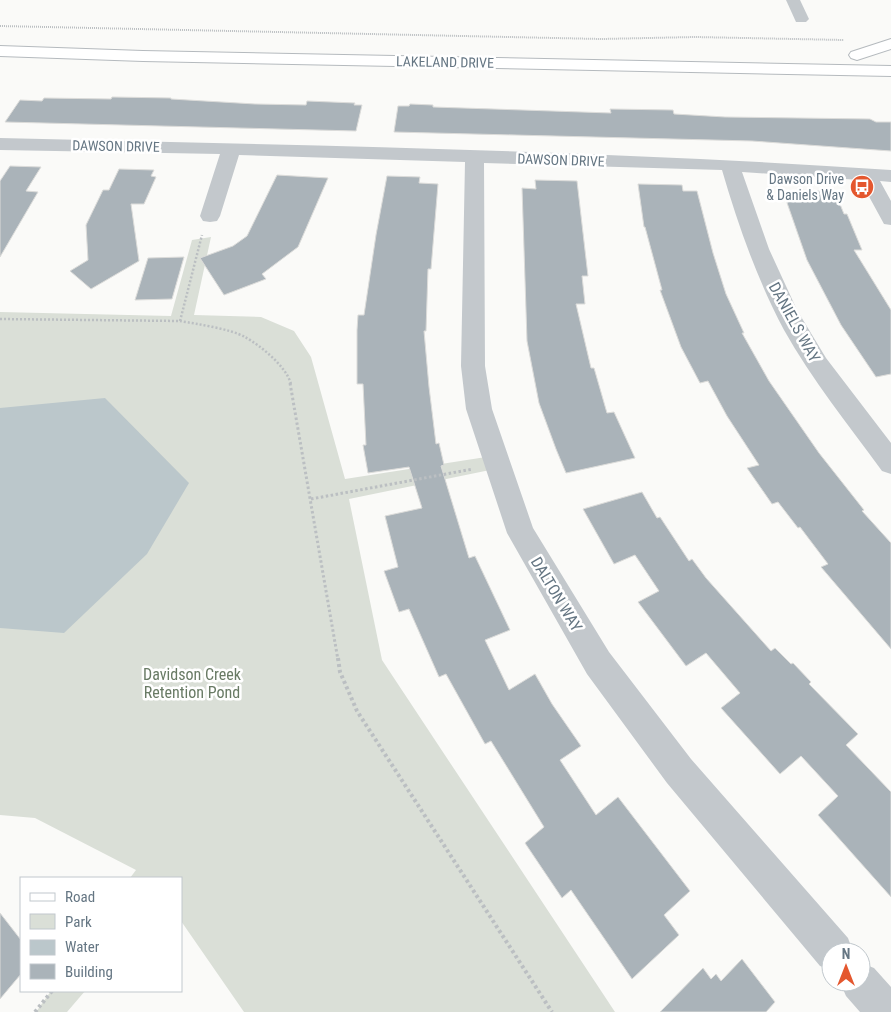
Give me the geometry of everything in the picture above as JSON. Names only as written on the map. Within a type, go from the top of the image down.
[{"type":"main road","name":"LAKELAND DRIVE","points":[[0,51],[153,56],[841,70],[889,63]]},
{"type":"main road","points":[[703,52],[858,55],[889,63]]},
{"type":"street","points":[[793,0],[801,19]]},
{"type":"street","name":"DAWSON DRIVE","points":[[0,144],[231,149],[730,165],[891,176]]},
{"type":"street","points":[[210,216],[231,149]]},
{"type":"street","name":"DALTON WAY","points":[[476,157],[473,366],[480,409],[521,533],[598,663],[679,771],[825,942]]},
{"type":"street","name":"DANIELS WAY","points":[[730,165],[748,224],[780,300],[817,363],[891,463]]},
{"type":"street","points":[[866,175],[891,219]]},
{"type":"street","points":[[869,992],[886,1012]]},
{"type":"path","points":[[3,32],[591,39],[695,37],[845,40]]},
{"type":"path","points":[[180,321],[200,239],[210,216]]},
{"type":"path","points":[[0,319],[180,321],[226,330],[244,336],[280,364],[290,381],[312,499],[340,672],[357,711],[552,1012]]},
{"type":"path","points":[[312,499],[498,464]]},
{"type":"path","points":[[35,1012],[51,992]]},
{"type":"green space","name":"Davidson Creek Retention Pond","points":[[211,237],[194,315],[261,317],[294,331],[311,357],[345,479],[486,457],[490,470],[349,499],[382,660],[615,1012],[244,1012],[182,922],[182,877],[131,877],[136,870],[35,818],[0,815],[0,312],[171,316],[192,240]]},
{"type":"green space","points":[[50,992],[84,992],[67,1012],[36,1012]]},
{"type":"water","points":[[105,398],[189,483],[147,554],[64,633],[0,628],[0,408]]},
{"type":"building","points":[[112,97],[171,98],[255,104],[306,105],[307,101],[362,105],[356,131],[5,122],[20,100],[42,101],[44,98],[111,99]]},
{"type":"building","points":[[410,104],[433,105],[433,107],[611,113],[610,109],[673,110],[674,114],[725,117],[870,119],[876,122],[891,122],[891,151],[752,141],[394,132],[398,106],[409,106]]},
{"type":"building","points":[[10,166],[41,167],[26,191],[38,192],[0,257],[0,181]]},
{"type":"building","points":[[119,169],[154,170],[151,176],[156,177],[144,204],[131,204],[139,261],[91,289],[70,271],[88,260],[86,225],[103,190],[109,190]]},
{"type":"building","points":[[277,175],[328,178],[298,247],[262,274],[266,279],[224,295],[200,258],[233,246],[247,236]]},
{"type":"building","points":[[387,176],[420,177],[419,183],[438,184],[431,269],[428,269],[426,331],[424,331],[429,387],[436,444],[439,443],[444,465],[441,466],[469,558],[475,556],[510,630],[485,640],[509,690],[535,674],[552,704],[581,746],[560,760],[596,815],[618,797],[690,891],[664,915],[679,935],[632,979],[571,890],[562,898],[525,843],[544,827],[491,741],[485,744],[446,674],[439,677],[409,609],[399,612],[384,571],[398,567],[385,516],[422,508],[409,467],[368,473],[363,445],[366,445],[363,384],[357,384],[358,315],[364,315]]},
{"type":"building","points":[[535,180],[577,181],[588,276],[582,276],[585,304],[576,304],[591,368],[594,368],[607,413],[614,412],[635,458],[566,473],[539,403],[527,341],[522,188],[536,189]]},
{"type":"building","points":[[638,184],[682,185],[683,191],[697,191],[713,253],[726,294],[744,333],[742,333],[769,381],[819,453],[864,510],[862,511],[891,543],[891,649],[821,567],[828,564],[800,527],[798,528],[778,502],[772,504],[747,468],[759,465],[727,416],[708,381],[700,383],[681,347],[660,290],[662,290],[644,227]]},
{"type":"building","points":[[802,190],[835,192],[844,214],[847,214],[862,250],[854,250],[891,310],[891,374],[876,377],[841,325],[807,260],[785,197],[805,198]]},
{"type":"building","points":[[184,257],[172,299],[135,300],[148,258]]},
{"type":"building","points":[[642,492],[657,518],[660,517],[689,561],[692,559],[706,578],[771,651],[775,648],[791,664],[793,663],[811,682],[809,684],[858,734],[846,745],[891,792],[891,897],[818,815],[838,796],[801,756],[780,774],[721,708],[740,693],[706,653],[686,666],[638,602],[659,591],[635,555],[614,564],[583,509]]},
{"type":"building","points":[[0,913],[20,939],[20,975],[0,999]]},
{"type":"building","points":[[742,959],[775,1002],[766,1012],[660,1012],[703,968],[711,979],[716,974],[721,981]]},
{"type":"place","name":"Dawson Drive & Daniels Way","points":[[862,187]]}]
